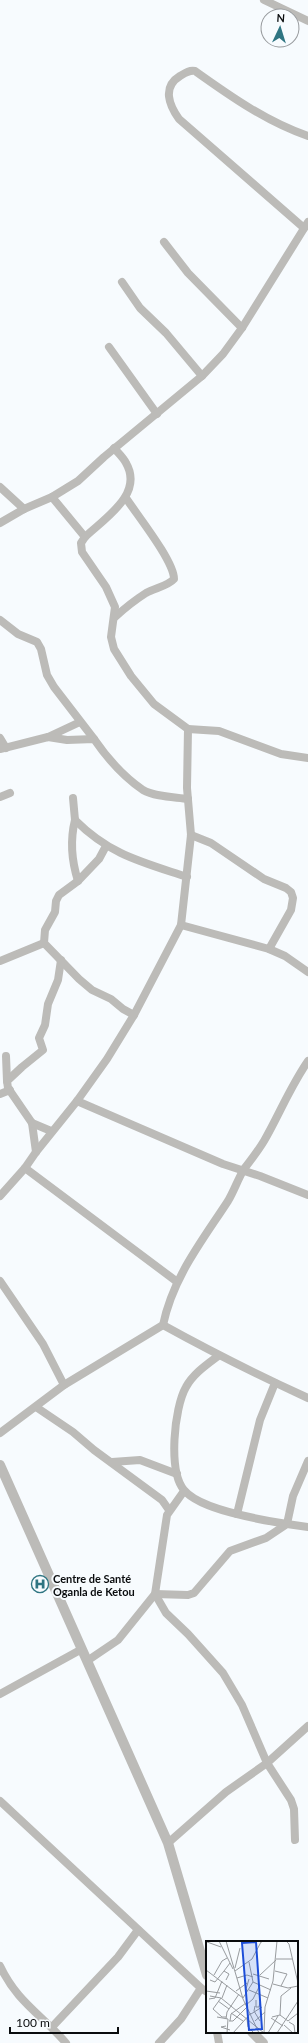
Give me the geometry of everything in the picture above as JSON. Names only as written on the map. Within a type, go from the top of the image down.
[{"type":"street","points":[[264,0],[308,21]]},
{"type":"street","points":[[0,523],[52,497],[78,481],[114,448],[202,376],[223,354],[242,328],[306,225],[179,119],[173,110],[168,92],[173,81],[188,71],[195,71],[227,95],[277,123],[308,136]]},
{"type":"street","points":[[164,242],[188,273],[242,328]]},
{"type":"street","points":[[122,282],[140,308],[166,333],[202,376]]},
{"type":"street","points":[[108,347],[157,414]]},
{"type":"street","points":[[114,448],[126,462],[130,472],[132,484],[126,498],[85,537],[81,544],[82,552],[106,587],[115,607],[115,617],[111,637],[114,649],[131,676],[154,704],[188,729],[219,732],[281,754],[308,758]]},
{"type":"street","points":[[0,487],[24,510]]},
{"type":"street","points":[[52,497],[85,537]]},
{"type":"street","points":[[115,617],[133,602],[157,587],[170,583],[174,579],[174,573],[163,553],[126,498]]},
{"type":"street","points":[[0,620],[18,634],[37,642],[41,649],[50,681],[80,722],[121,771],[144,790],[188,799]]},
{"type":"street","points":[[0,738],[3,749],[48,737],[80,722]]},
{"type":"street","points":[[0,1196],[25,1168],[51,1131],[77,1101],[107,1059],[134,1014],[181,924],[191,835],[188,799],[188,729]]},
{"type":"street","points":[[48,737],[67,740],[94,739]]},
{"type":"street","points":[[0,797],[10,793]]},
{"type":"street","points":[[73,798],[75,820],[73,827],[73,859],[78,881]]},
{"type":"street","points":[[75,820],[94,838],[106,846],[144,863],[187,877]]},
{"type":"street","points":[[191,835],[211,843],[264,879],[286,888],[291,892],[293,903],[291,910],[270,949]]},
{"type":"street","points":[[106,846],[99,859],[78,881],[59,895],[54,912],[45,930],[44,943],[79,979],[92,990],[134,1014]]},
{"type":"street","points":[[181,924],[270,949],[285,956],[308,972]]},
{"type":"street","points":[[0,961],[44,943]]},
{"type":"street","points":[[7,1081],[43,1050],[39,1038],[45,1026],[48,1004],[58,980],[61,960]]},
{"type":"street","points":[[6,1056],[7,1081],[10,1090],[32,1124],[36,1152]]},
{"type":"street","points":[[0,1433],[64,1386],[162,1325],[167,1305],[176,1281],[207,1230],[228,1200],[243,1170],[264,1142],[282,1105],[308,1061]]},
{"type":"street","points":[[0,1094],[10,1090]]},
{"type":"street","points":[[77,1101],[223,1164],[243,1170],[308,1195]]},
{"type":"street","points":[[32,1124],[51,1131]]},
{"type":"street","points":[[25,1168],[176,1281]]},
{"type":"street","points":[[0,1281],[43,1344],[64,1386]]},
{"type":"street","points":[[162,1325],[218,1356],[249,1368],[275,1383],[308,1398]]},
{"type":"street","points":[[218,1356],[193,1377],[186,1387],[181,1400],[174,1441],[177,1474],[184,1491],[220,1511],[308,1527]]},
{"type":"street","points":[[237,1514],[260,1420],[275,1383]]},
{"type":"street","points":[[36,1407],[162,1500],[169,1510]]},
{"type":"street","points":[[112,1462],[140,1460],[177,1474]]},
{"type":"street","points":[[155,1594],[188,1595],[194,1593],[230,1551],[266,1538],[287,1524],[293,1496],[308,1462]]},
{"type":"street","points":[[0,1465],[4,1486],[82,1649],[168,1843],[206,1973]]},
{"type":"street","points":[[87,1661],[118,1640],[155,1594],[169,1510],[184,1491]]},
{"type":"street","points":[[155,1594],[166,1613],[188,1634],[222,1673],[242,1705],[267,1763],[291,1800],[294,1809],[295,1840]]},
{"type":"street","points":[[0,1694],[82,1649]]},
{"type":"street","points":[[168,1843],[226,1792],[267,1763],[308,1726]]},
{"type":"street","points":[[0,1801],[204,1990],[159,2043]]},
{"type":"street","points":[[52,2028],[118,1957],[138,1930]]},
{"type":"street","points":[[0,1966],[10,1985],[23,2003],[52,2028],[66,2043]]},
{"type":"street","points":[[217,2033],[219,2043]]},
{"type":"street","points":[[253,2033],[263,2043]]},
{"type":"place","name":"Centre de Santé Oganla de Ketou","points":[[40,1584]]}]
